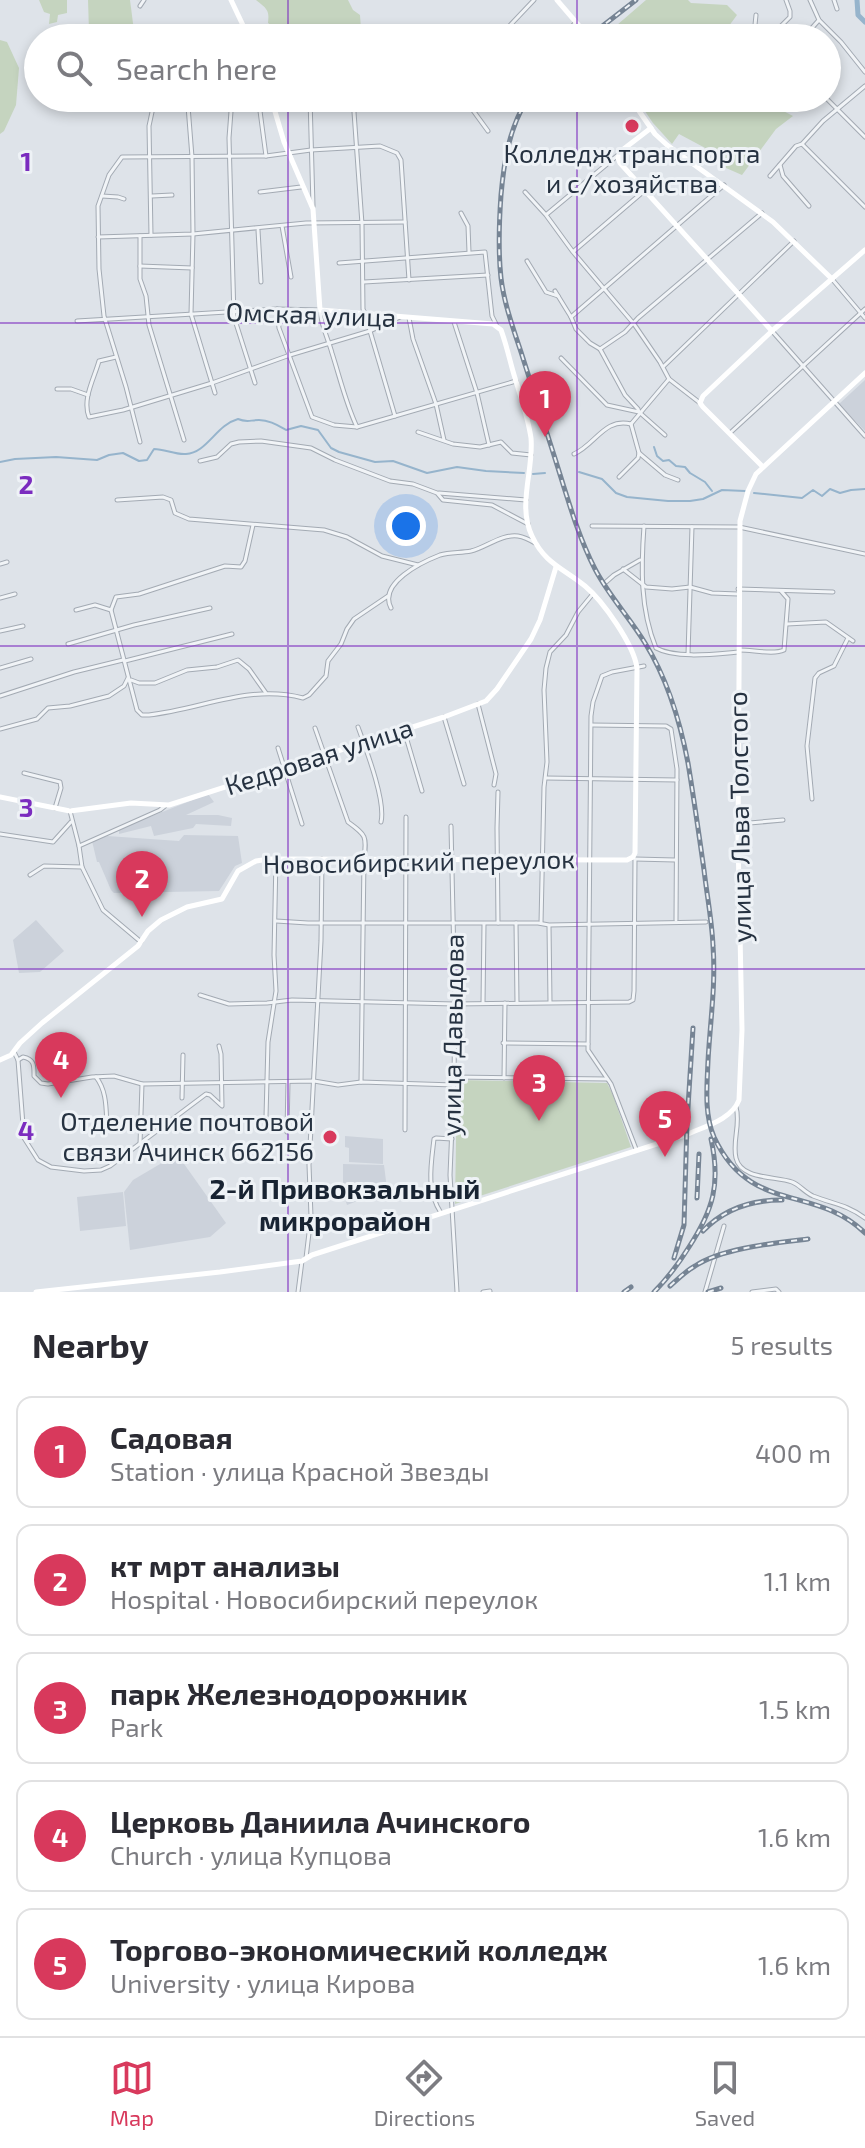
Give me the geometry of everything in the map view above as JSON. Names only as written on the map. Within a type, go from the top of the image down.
[{"type":"main road","points":[[231,0],[242,24]]},
{"type":"main road","points":[[557,0],[576,22]]},
{"type":"main road","points":[[273,112],[313,209],[320,310]]},
{"type":"main road","points":[[640,112],[667,145],[762,213],[832,279]]},
{"type":"main road","points":[[651,128],[618,155],[620,163],[772,331]]},
{"type":"main road","points":[[865,250],[772,331],[703,396],[700,403],[763,467],[865,373]]},
{"type":"main road","name":"Омская улица","points":[[320,310],[496,325]]},
{"type":"main road","points":[[496,325],[502,332],[530,432],[526,500],[528,525],[537,544],[556,567],[593,594],[629,642],[640,667],[634,858]]},
{"type":"main road","name":"улица Льва Толстого","points":[[736,1107],[739,1100],[742,1030],[738,824],[739,527],[748,491],[763,467]]},
{"type":"main road","name":"Кедровая улица","points":[[0,797],[70,811],[131,803],[165,806],[486,701],[531,639],[543,613],[556,567]]},
{"type":"main road","name":"Новосибирский переулок","points":[[0,1060],[14,1052],[42,1023],[141,942],[156,924],[180,909],[222,899],[242,868],[256,861],[276,858],[451,861],[634,858]]},
{"type":"main road","points":[[36,1292],[304,1260],[704,1127],[736,1107]]},
{"type":"street","points":[[140,6],[144,0]]},
{"type":"street","points":[[511,24],[534,0]]},
{"type":"street","points":[[783,24],[790,17],[786,0]]},
{"type":"street","points":[[810,0],[823,24]]},
{"type":"street","points":[[834,0],[837,9]]},
{"type":"street","points":[[755,24],[756,15]]},
{"type":"street","points":[[815,24],[819,20]]},
{"type":"street","points":[[841,42],[865,72]]},
{"type":"street","points":[[841,106],[865,86]]},
{"type":"street","points":[[151,112],[151,235]]},
{"type":"street","points":[[188,112],[192,157],[191,314],[215,393]]},
{"type":"street","points":[[230,112],[233,311],[255,383]]},
{"type":"street","points":[[260,112],[266,156]]},
{"type":"street","points":[[310,112],[313,209]]},
{"type":"street","points":[[354,112],[362,224],[363,309],[395,416]]},
{"type":"street","points":[[474,112],[488,131]]},
{"type":"street","points":[[770,176],[796,146],[802,144],[834,112]]},
{"type":"street","points":[[840,112],[865,137]]},
{"type":"street","points":[[802,144],[865,207]]},
{"type":"street","points":[[140,442],[105,319],[98,237],[98,206],[109,175],[119,160],[126,156],[266,156],[311,150],[387,147],[397,153],[401,160],[409,280]]},
{"type":"street","points":[[546,215],[618,155]]},
{"type":"street","points":[[780,165],[783,176],[809,206]]},
{"type":"street","points":[[571,317],[724,185]]},
{"type":"street","points":[[260,192],[305,187]]},
{"type":"street","points":[[573,252],[644,191]]},
{"type":"street","points":[[525,192],[634,324],[669,379],[700,403]]},
{"type":"street","points":[[150,196],[172,195]]},
{"type":"street","points":[[102,196],[124,199]]},
{"type":"street","points":[[461,213],[468,226],[469,252]]},
{"type":"street","points":[[600,349],[634,324],[762,213]]},
{"type":"street","points":[[98,237],[193,234],[282,225],[406,222]]},
{"type":"street","points":[[282,225],[291,277]]},
{"type":"street","points":[[258,228],[261,282]]},
{"type":"street","points":[[140,236],[140,279],[146,296],[147,316],[184,440]]},
{"type":"street","points":[[663,367],[794,241]]},
{"type":"street","points":[[339,263],[485,252],[492,316],[496,325]]},
{"type":"street","points":[[527,261],[543,289],[558,296]]},
{"type":"street","points":[[139,266],[192,268]]},
{"type":"street","points":[[364,282],[488,275]]},
{"type":"street","points":[[832,279],[863,311],[865,318]]},
{"type":"street","points":[[555,291],[576,329],[600,349],[625,395],[665,435]]},
{"type":"street","points":[[277,309],[278,324],[305,402],[313,418],[334,425],[357,427],[516,381]]},
{"type":"street","name":"Омская улица","points":[[77,321],[277,309],[320,310]]},
{"type":"street","points":[[320,310],[322,327],[357,427]]},
{"type":"street","points":[[730,433],[863,311]]},
{"type":"street","points":[[116,357],[99,361],[88,395],[89,417],[212,383],[370,331],[400,317]]},
{"type":"street","points":[[409,318],[444,440]]},
{"type":"street","points":[[453,320],[477,393],[489,445]]},
{"type":"street","points":[[772,331],[865,436]]},
{"type":"street","points":[[561,358],[607,405],[639,412]]},
{"type":"street","points":[[619,477],[638,458],[631,424],[669,379]]},
{"type":"street","points":[[57,389],[71,389],[88,395]]},
{"type":"street","points":[[574,454],[584,449],[612,423],[631,424]]},
{"type":"street","points":[[418,432],[453,444],[480,447],[501,442],[512,453],[531,455]]},
{"type":"street","points":[[200,461],[217,457],[233,443],[261,441],[315,449],[390,481],[413,484],[439,493],[526,500]]},
{"type":"street","points":[[639,453],[662,473],[678,480]]},
{"type":"street","points":[[439,493],[443,500],[495,506],[528,525],[518,536]]},
{"type":"street","points":[[117,500],[165,497],[171,500],[175,513],[185,519],[324,530],[347,537],[382,556],[418,565]]},
{"type":"street","points":[[253,525],[241,567],[225,566],[139,594],[116,597],[111,610],[139,714],[154,714],[251,693],[288,694],[303,698],[326,676],[328,661],[354,619],[388,596],[401,576],[447,553],[471,551],[502,538],[518,536],[537,544]]},
{"type":"street","points":[[592,526],[739,527],[865,554]]},
{"type":"street","points":[[644,526],[641,560],[647,620],[654,646],[664,652],[783,652],[788,597],[781,591]]},
{"type":"street","points":[[688,654],[692,527]]},
{"type":"street","points":[[606,582],[641,560]]},
{"type":"street","points":[[0,564],[7,562]]},
{"type":"street","points":[[623,569],[642,585],[660,589],[690,587],[712,593],[833,592]]},
{"type":"street","points":[[0,598],[15,594]]},
{"type":"street","points":[[541,923],[547,730],[544,690],[549,654],[566,635],[578,612],[593,594]]},
{"type":"street","points":[[388,596],[391,608]]},
{"type":"street","points":[[76,610],[95,605],[111,610]]},
{"type":"street","points":[[68,644],[117,629],[210,608]]},
{"type":"street","points":[[787,624],[826,622],[850,640],[834,666],[815,678],[807,746],[812,799]]},
{"type":"street","points":[[0,631],[23,626]]},
{"type":"street","points":[[0,696],[74,672],[232,634]]},
{"type":"street","points":[[0,668],[31,659]]},
{"type":"street","points":[[129,678],[139,683],[155,683],[187,670],[217,667],[238,660],[254,675],[266,693]]},
{"type":"street","points":[[636,1149],[615,1091],[590,1055],[589,923],[593,702],[604,675],[640,667]]},
{"type":"street","points":[[0,729],[37,719],[48,708],[109,696],[124,686],[129,678]]},
{"type":"street","points":[[478,704],[495,772],[494,785]]},
{"type":"street","points":[[444,717],[464,784]]},
{"type":"street","points":[[592,725],[671,729],[677,780],[676,922]]},
{"type":"street","points":[[358,727],[379,797],[383,814],[381,822]]},
{"type":"street","points":[[315,728],[348,822],[363,833],[366,841],[361,1082]]},
{"type":"street","points":[[404,730],[422,791]]},
{"type":"street","points":[[278,748],[302,824]]},
{"type":"street","points":[[24,773],[60,782],[55,808]]},
{"type":"street","points":[[546,778],[677,780]]},
{"type":"street","points":[[498,792],[498,923]]},
{"type":"street","points":[[79,846],[165,806]]},
{"type":"street","points":[[70,811],[82,867],[103,910],[141,942]]},
{"type":"street","points":[[405,1130],[406,817]]},
{"type":"street","points":[[738,824],[783,820]]},
{"type":"street","points":[[0,834],[51,843],[71,822]]},
{"type":"street","name":"улица Давыдова","points":[[451,826],[455,1004],[450,1175],[457,1292]]},
{"type":"street","points":[[266,1117],[268,1042],[275,1002],[276,858]]},
{"type":"street","points":[[200,995],[227,1004],[292,1000],[455,1004],[632,1001],[634,858]]},
{"type":"street","name":"Новосибирский переулок","points":[[634,858],[676,860]]},
{"type":"street","points":[[298,1292],[311,1216],[309,1165],[322,859]]},
{"type":"street","points":[[30,875],[44,866],[82,867]]},
{"type":"street","points":[[276,921],[549,925],[706,922]]},
{"type":"street","points":[[516,923],[517,1003]]},
{"type":"street","points":[[483,1003],[484,924]]},
{"type":"street","points":[[549,925],[550,1002]]},
{"type":"street","points":[[504,1078],[505,1003]]},
{"type":"street","points":[[503,1043],[588,1044]]},
{"type":"street","points":[[14,1052],[18,1060],[22,1133],[33,1154],[43,1165],[79,1171],[101,1170],[110,1166],[206,1094],[222,1106],[219,1046]]},
{"type":"street","points":[[182,1098],[183,1055]]},
{"type":"street","points":[[18,1060],[26,1058],[32,1061],[34,1076],[41,1083],[117,1076],[142,1084],[314,1081],[338,1085],[361,1082],[454,1085]]},
{"type":"street","points":[[96,1077],[106,1098],[107,1126]]},
{"type":"street","points":[[454,1077],[608,1079]]},
{"type":"street","points":[[287,1132],[288,1082]]},
{"type":"street","points":[[140,1144],[142,1084]]},
{"type":"street","points":[[736,1107],[739,1119],[736,1157],[739,1164],[753,1175],[793,1182],[807,1193],[841,1204],[865,1218]]},
{"type":"street","points":[[441,1213],[430,1186],[434,1139],[452,1139]]},
{"type":"street","points":[[705,1292],[724,1226]]},
{"type":"street","points":[[752,1292],[776,1289],[779,1292]]},
{"type":"street","points":[[483,1292],[490,1291]]},
{"type":"shaded area","points":[[865,380],[865,431],[839,404]]},
{"type":"shaded area","points":[[208,794],[214,802],[186,815],[232,818],[231,826],[196,824],[193,828],[154,836],[151,826],[119,834],[119,829]]},
{"type":"shaded area","points":[[184,835],[238,836],[242,863],[235,866],[219,891],[114,893],[97,862],[92,841],[107,836],[179,841]]},
{"type":"shaded area","points":[[36,920],[64,951],[40,972],[19,973],[13,940]]},
{"type":"shaded area","points":[[345,1136],[383,1139],[383,1164],[349,1162]]},
{"type":"shaded area","points":[[177,1154],[226,1223],[210,1237],[130,1250],[124,1192],[133,1180]]},
{"type":"shaded area","points":[[343,1164],[384,1165],[387,1189],[347,1205],[343,1193]]},
{"type":"shaded area","points":[[123,1192],[126,1226],[80,1231],[77,1197]]},
{"type":"green space","points":[[39,0],[67,0],[67,13],[58,15],[57,22],[49,24],[50,14],[44,12]]},
{"type":"green space","points":[[88,0],[130,0],[133,24],[89,24]]},
{"type":"green space","points":[[256,0],[348,0],[360,15],[361,24],[269,24],[266,10]]},
{"type":"green space","points":[[646,0],[688,0],[691,3],[727,5],[737,15],[730,24],[618,24]]},
{"type":"green space","points":[[0,40],[7,42],[19,68],[16,105],[0,134]]},
{"type":"green space","points":[[646,112],[785,112],[793,116],[776,129],[742,175],[726,168],[724,158],[679,134],[672,144]]},
{"type":"green space","points":[[457,1080],[607,1083],[631,1147],[455,1204]]},
{"type":"waterway","points":[[857,0],[858,15],[865,22]]},
{"type":"waterway","points":[[0,462],[56,457],[97,460],[123,453],[139,461],[147,460],[154,449],[186,454],[200,449],[230,422],[238,419],[266,421],[286,430],[301,426],[318,430],[331,448],[339,452],[375,462],[393,461],[427,473],[457,467],[524,473]]},
{"type":"waterway","points":[[654,447],[663,461],[669,460],[676,466],[685,467],[712,491]]},
{"type":"waterway","points":[[579,472],[602,479],[616,493],[627,497],[690,501],[722,490],[745,491]]},
{"type":"waterway","points":[[533,474],[545,473]]},
{"type":"waterway","points":[[754,493],[802,498],[813,490],[822,496],[830,489],[840,493],[865,489]]},
{"type":"railway","points":[[605,24],[636,0]]},
{"type":"railway","points":[[521,112],[508,145],[501,195],[499,237],[502,287],[571,510],[588,555],[653,657],[667,686],[681,732],[704,870],[714,960],[707,1090],[711,1128],[729,1162],[746,1178],[764,1189],[825,1208],[846,1218],[865,1233]]},
{"type":"railway","points":[[674,1258],[684,1225],[693,1028]]},
{"type":"railway","points":[[654,1292],[685,1253],[709,1208],[715,1183],[711,1139]]},
{"type":"railway","points":[[697,1198],[699,1154]]},
{"type":"railway","points":[[703,1231],[739,1207],[782,1200]]},
{"type":"railway","points":[[670,1286],[692,1268],[719,1255],[749,1247],[808,1239]]},
{"type":"railway","points":[[624,1292],[631,1287]]},
{"type":"railway","points":[[708,1292],[721,1288]]},
{"type":"place","name":"Колледж транспорта и с/хозяйства","points":[[632,126]]},
{"type":"place","name":"Садовая","points":[[545,437]]},
{"type":"place","name":"кт мрт анализы","points":[[142,917]]},
{"type":"place","name":"Церковь Даниила Ачинского","points":[[61,1098]]},
{"type":"place","name":"парк Железнодорожник","points":[[539,1121]]},
{"type":"place","name":"Отделение почтовой связи Ачинск 662156","points":[[330,1137]]},
{"type":"place","name":"Торгово-экономический колледж","points":[[665,1157]]},
{"type":"district","name":"2-й Привокзальный микрорайон","points":[[345,1205]]}]
